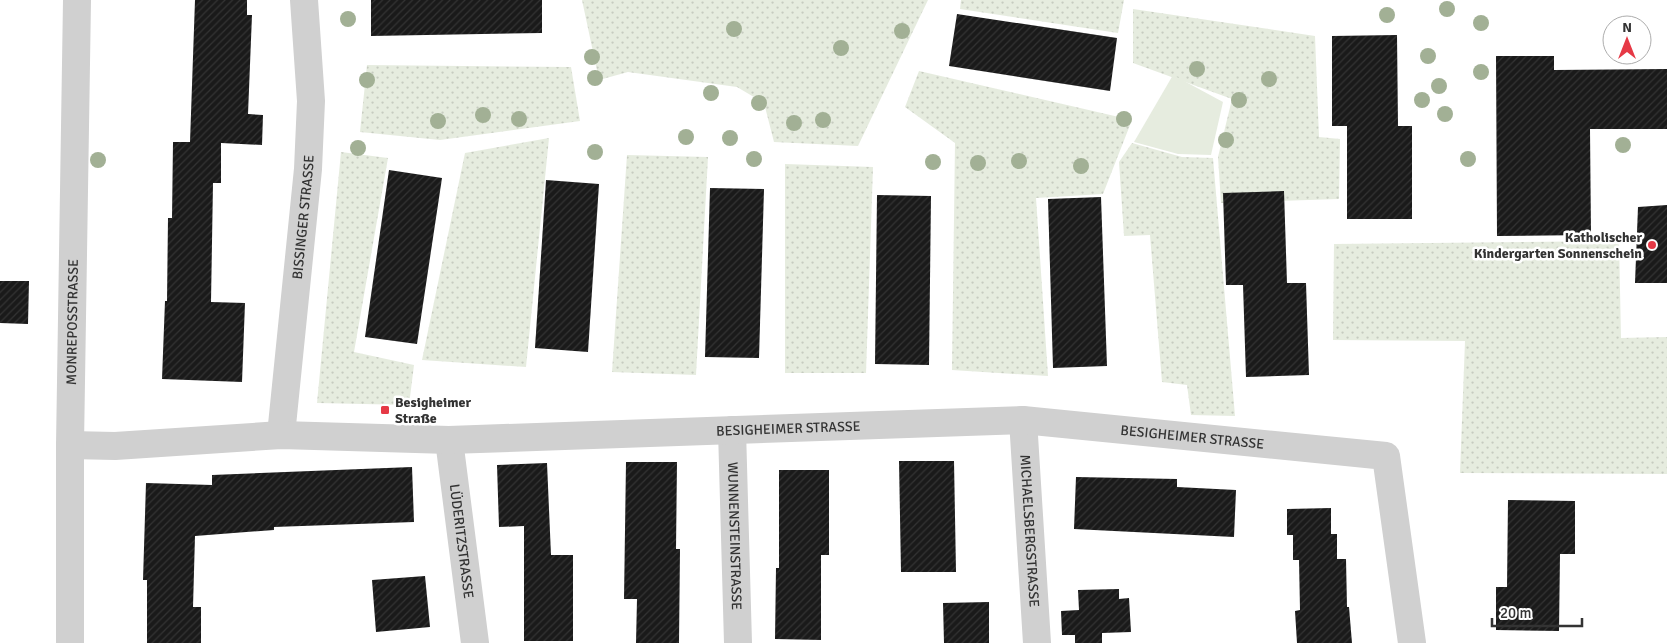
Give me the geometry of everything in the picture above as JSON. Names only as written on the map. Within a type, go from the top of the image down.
[{"type":"street","name":"MONREPOSSTRASSE","points":[[70,643],[70,445],[77,0]]},
{"type":"street","name":"BISSINGER STRASSE","points":[[281,435],[309,160],[311,101],[304,0]]},
{"type":"street","name":"BESIGHEIMER STRASSE","points":[[70,445],[115,446],[281,435],[450,440],[1023,420],[1386,456],[1412,643]]},
{"type":"street","name":"MICHAELSBERGSTRASSE","points":[[1023,420],[1037,643]]},
{"type":"street","name":"WUNNENSTEINSTRASSE","points":[[732,430],[738,643]]},
{"type":"street","name":"LÜDERITZSTRASSE","points":[[450,440],[475,643]]},
{"type":"shaded area","points":[[582,0],[928,0],[858,146],[774,142],[764,103],[737,87],[628,72],[599,80]]},
{"type":"shaded area","points":[[961,0],[1124,0],[1118,33],[960,9]]},
{"type":"shaded area","points":[[1133,9],[1315,36],[1319,137],[1340,139],[1339,199],[1221,203],[1218,157],[1232,99],[1133,63]]},
{"type":"shaded area","points":[[367,65],[571,67],[580,121],[440,140],[360,132]]},
{"type":"shaded area","points":[[919,71],[1132,120],[1103,194],[1036,198],[1048,376],[952,370],[955,143],[905,107]]},
{"type":"shaded area","points":[[1173,75],[1223,102],[1211,155],[1178,154],[1134,142]]},
{"type":"shaded area","points":[[549,138],[526,367],[422,360],[465,153]]},
{"type":"shaded area","points":[[1132,143],[1182,157],[1213,158],[1235,416],[1191,415],[1187,385],[1162,382],[1150,235],[1124,236],[1119,162]]},
{"type":"shaded area","points":[[341,152],[388,158],[354,352],[414,365],[409,405],[317,403]]},
{"type":"shaded area","points":[[627,155],[708,157],[696,375],[612,372]]},
{"type":"shaded area","points":[[785,164],[873,167],[866,373],[785,373]]},
{"type":"shaded area","points":[[1619,241],[1621,338],[1667,337],[1667,474],[1460,473],[1465,341],[1333,340],[1334,244]]},
{"type":"building","points":[[195,0],[247,0],[247,15],[252,15],[248,114],[263,115],[262,145],[221,143],[221,183],[213,183],[211,302],[245,303],[242,382],[162,379],[165,301],[167,301],[168,218],[172,218],[173,142],[190,142]]},
{"type":"building","points":[[371,0],[542,0],[542,33],[371,36]]},
{"type":"building","points":[[957,14],[1117,38],[1110,91],[949,66]]},
{"type":"building","points":[[1397,35],[1398,126],[1412,126],[1412,219],[1347,219],[1347,126],[1332,126],[1332,36]]},
{"type":"building","points":[[1496,56],[1554,56],[1554,70],[1667,69],[1667,129],[1590,129],[1591,235],[1497,236]]},
{"type":"building","points":[[389,170],[442,178],[417,344],[365,337]]},
{"type":"building","points":[[546,180],[599,184],[588,352],[535,348]]},
{"type":"building","points":[[710,188],[764,189],[759,358],[705,357]]},
{"type":"building","points":[[1284,191],[1287,283],[1306,283],[1309,375],[1246,377],[1243,285],[1226,285],[1223,193]]},
{"type":"building","points":[[877,195],[931,196],[929,365],[875,364]]},
{"type":"building","points":[[1101,197],[1107,366],[1053,368],[1048,199]]},
{"type":"building","name":"Katholischer Kindergarten Sonnenschein","points":[[1667,205],[1667,283],[1635,283],[1638,207]]},
{"type":"building","points":[[0,281],[29,281],[28,324],[0,323]]},
{"type":"building","points":[[899,461],[954,461],[956,572],[901,572]]},
{"type":"building","points":[[626,462],[677,462],[676,549],[680,549],[679,643],[636,643],[637,599],[624,599]]},
{"type":"building","points":[[547,463],[551,555],[573,555],[573,641],[524,641],[524,526],[499,527],[497,465]]},
{"type":"building","points":[[412,467],[414,522],[274,527],[274,530],[195,536],[193,607],[201,607],[201,643],[147,643],[147,580],[143,580],[146,483],[212,485],[212,475]]},
{"type":"building","points":[[779,470],[829,470],[829,555],[821,555],[821,640],[775,639],[776,568],[779,568]]},
{"type":"building","points":[[1076,477],[1177,479],[1177,487],[1236,490],[1234,537],[1074,529]]},
{"type":"building","points":[[1508,500],[1575,501],[1575,554],[1560,554],[1559,631],[1496,630],[1496,587],[1507,587]]},
{"type":"building","points":[[1331,508],[1331,534],[1337,534],[1337,559],[1346,559],[1347,607],[1349,607],[1352,643],[1297,643],[1295,611],[1300,610],[1299,560],[1293,560],[1293,535],[1287,535],[1287,509]]},
{"type":"building","points":[[425,576],[430,627],[376,632],[372,580]]},
{"type":"building","points":[[1119,589],[1119,599],[1129,598],[1131,632],[1102,633],[1102,643],[1075,643],[1075,635],[1062,635],[1061,611],[1079,610],[1078,590]]},
{"type":"building","points":[[989,602],[989,643],[944,643],[943,603]]},
{"type":"place","name":"Katholischer Kindergarten Sonnenschein","points":[[1652,245]]},
{"type":"place","name":"Besigheimer Straße","points":[[385,410]]}]
